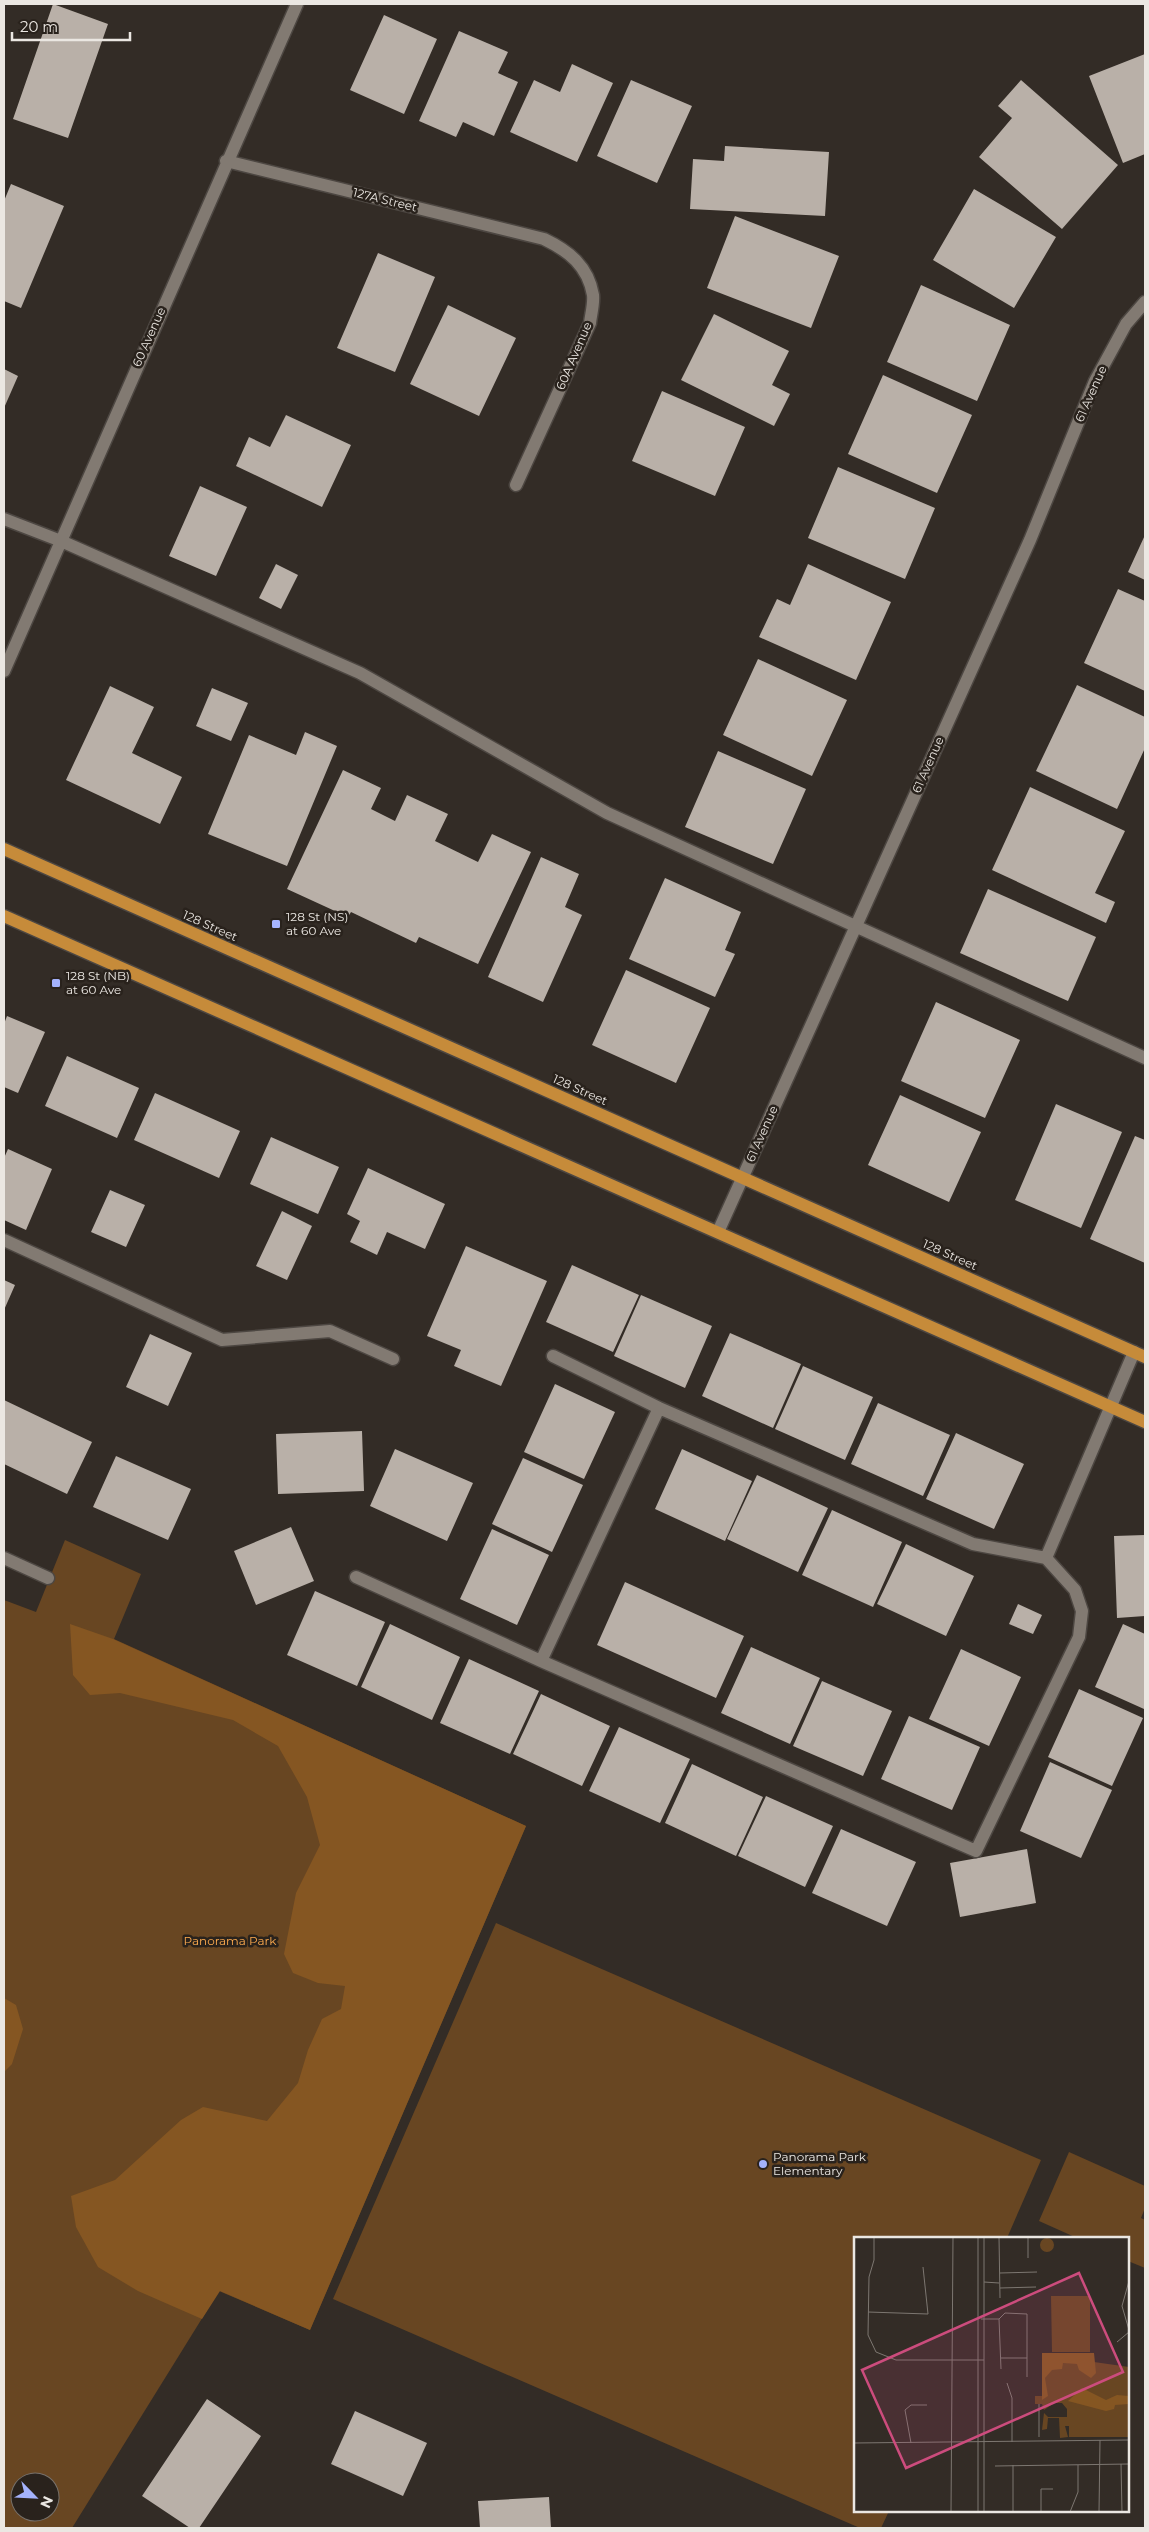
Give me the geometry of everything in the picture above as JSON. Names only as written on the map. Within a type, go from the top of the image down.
[{"type":"main road","name":"128 Street","points":[[4,848],[1139,1355]]},
{"type":"main road","points":[[4,916],[1145,1422]]},
{"type":"street","name":"60 Avenue","points":[[4,671],[226,161],[297,4]]},
{"type":"street","name":"127A Street","points":[[226,161],[544,239]]},
{"type":"street","name":"60A Avenue","points":[[516,485],[590,322],[593,296],[584,271],[565,249],[544,239]]},
{"type":"street","name":"61 Avenue","points":[[718,1232],[1030,540],[1095,381],[1126,324],[1145,302]]},
{"type":"street","points":[[4,519],[60,541],[360,674],[607,813],[1145,1058]]},
{"type":"street","points":[[4,1240],[222,1340],[330,1331],[393,1359]]},
{"type":"street","points":[[1046,1558],[1111,1407],[1139,1355]]},
{"type":"street","points":[[356,1577],[541,1661],[976,1851],[1079,1637],[1082,1611],[1075,1590],[1046,1558],[973,1544],[659,1408],[553,1356]]},
{"type":"street","points":[[541,1661],[659,1408]]},
{"type":"street","points":[[4,1558],[48,1578]]},
{"type":"green space","name":"Panorama Park","points":[[65,1540],[141,1574],[114,1639],[526,1826],[310,2330],[219,2291],[72,2528],[4,2528],[4,1600],[36,1612]]},
{"type":"green space","name":"Panorama Park Elementary","points":[[496,1923],[1041,2160],[1007,2237],[854,2237],[854,2512],[889,2512],[881,2528],[860,2528],[333,2299]]},
{"type":"green space","points":[[1069,2152],[1145,2186],[1145,2208],[1141,2218],[1145,2220],[1145,2268],[1129,2261],[1129,2237],[1075,2237],[1039,2221]]},
{"type":"shaded area","points":[[70,1624],[113,1639],[526,1826],[310,2330],[220,2291],[202,2319],[138,2291],[98,2267],[76,2227],[71,2196],[115,2180],[181,2120],[203,2107],[267,2121],[298,2083],[308,2050],[322,2019],[341,2009],[345,1986],[318,1983],[293,1973],[284,1954],[296,1893],[320,1845],[307,1797],[278,1746],[233,1720],[120,1693],[90,1695],[73,1675]]},
{"type":"shaded area","points":[[4,1998],[16,2005],[23,2029],[12,2064],[4,2072]]},
{"type":"building","points":[[53,4],[108,24],[68,138],[13,119]]},
{"type":"building","points":[[384,15],[437,39],[404,114],[350,90]]},
{"type":"building","points":[[459,31],[508,52],[498,73],[518,82],[494,136],[463,122],[456,137],[419,121]]},
{"type":"building","points":[[1145,54],[1145,154],[1123,163],[1089,76]]},
{"type":"building","points":[[572,64],[613,83],[577,162],[510,132],[534,80],[560,92]]},
{"type":"building","points":[[631,80],[692,106],[657,183],[597,156]]},
{"type":"building","points":[[1021,80],[1118,165],[1062,229],[979,157],[1012,118],[998,106]]},
{"type":"building","points":[[725,146],[829,152],[825,216],[690,209],[693,159],[724,161]]},
{"type":"building","points":[[11,184],[64,206],[21,308],[4,301],[4,201]]},
{"type":"building","points":[[974,189],[1056,237],[1014,308],[933,260]]},
{"type":"building","points":[[735,216],[839,256],[811,328],[707,288]]},
{"type":"building","points":[[378,253],[435,277],[395,372],[337,348]]},
{"type":"building","points":[[921,285],[1010,325],[977,401],[887,362]]},
{"type":"building","points":[[448,305],[516,338],[479,416],[410,384]]},
{"type":"building","points":[[714,314],[789,351],[772,385],[790,394],[774,426],[681,380]]},
{"type":"building","points":[[4,369],[18,376],[4,408]]},
{"type":"building","points":[[883,375],[972,415],[937,493],[848,454]]},
{"type":"building","points":[[662,391],[745,427],[715,496],[632,461]]},
{"type":"building","points":[[286,415],[351,445],[322,507],[236,466],[249,437],[270,447]]},
{"type":"building","points":[[838,467],[935,508],[905,579],[808,538]]},
{"type":"building","points":[[200,486],[247,507],[216,576],[169,556]]},
{"type":"building","points":[[1145,535],[1145,580],[1128,572]]},
{"type":"building","points":[[276,564],[298,575],[281,609],[259,598]]},
{"type":"building","points":[[808,564],[891,602],[856,680],[759,637],[777,599],[790,605]]},
{"type":"building","points":[[1118,589],[1145,601],[1145,691],[1084,663]]},
{"type":"building","points":[[758,659],[847,700],[812,776],[723,735]]},
{"type":"building","points":[[1077,685],[1145,717],[1145,748],[1117,809],[1036,771]]},
{"type":"building","points":[[110,686],[154,707],[132,753],[182,777],[160,824],[66,780]]},
{"type":"building","points":[[212,688],[248,703],[231,741],[196,726]]},
{"type":"building","points":[[305,732],[337,746],[287,866],[208,834],[249,735],[296,755]]},
{"type":"building","points":[[718,751],[806,789],[773,864],[685,827]]},
{"type":"building","points":[[343,770],[381,788],[371,809],[395,821],[407,795],[448,814],[435,841],[478,862],[492,834],[531,852],[478,964],[419,937],[416,943],[351,912],[348,917],[287,889]]},
{"type":"building","points":[[1030,787],[1125,831],[1095,893],[1115,902],[1106,923],[992,870]]},
{"type":"building","points":[[541,857],[579,874],[565,907],[582,915],[543,1002],[488,977]]},
{"type":"building","points":[[665,878],[741,912],[725,950],[735,954],[715,997],[629,959]]},
{"type":"building","points":[[988,889],[1096,937],[1068,1001],[960,953]]},
{"type":"building","points":[[626,970],[710,1008],[676,1083],[592,1045]]},
{"type":"building","points":[[936,1002],[1020,1040],[985,1118],[901,1081]]},
{"type":"building","points":[[7,1016],[45,1032],[18,1093],[4,1087],[4,1024]]},
{"type":"building","points":[[67,1056],[139,1088],[117,1138],[45,1106]]},
{"type":"building","points":[[155,1093],[240,1131],[219,1178],[134,1140]]},
{"type":"building","points":[[900,1095],[981,1132],[949,1202],[868,1165]]},
{"type":"building","points":[[1056,1104],[1122,1132],[1081,1228],[1015,1200]]},
{"type":"building","points":[[1135,1136],[1145,1140],[1145,1263],[1090,1239]]},
{"type":"building","points":[[271,1137],[339,1167],[318,1214],[250,1184]]},
{"type":"building","points":[[8,1149],[52,1169],[26,1230],[4,1220],[4,1158]]},
{"type":"building","points":[[368,1168],[445,1204],[425,1249],[387,1232],[377,1255],[350,1242],[360,1221],[347,1214]]},
{"type":"building","points":[[110,1190],[145,1205],[126,1247],[91,1232]]},
{"type":"building","points":[[282,1211],[312,1226],[287,1280],[256,1266]]},
{"type":"building","points":[[466,1246],[547,1281],[501,1386],[454,1366],[461,1350],[427,1336]]},
{"type":"building","points":[[572,1265],[639,1295],[613,1352],[546,1322]]},
{"type":"building","points":[[4,1280],[15,1285],[4,1310]]},
{"type":"building","points":[[641,1295],[712,1326],[685,1388],[614,1356]]},
{"type":"building","points":[[730,1333],[801,1364],[773,1428],[702,1396]]},
{"type":"building","points":[[150,1334],[192,1353],[168,1406],[126,1387]]},
{"type":"building","points":[[803,1366],[873,1397],[845,1460],[775,1429]]},
{"type":"building","points":[[555,1384],[615,1412],[584,1479],[524,1452]]},
{"type":"building","points":[[4,1400],[92,1442],[67,1494],[4,1464]]},
{"type":"building","points":[[878,1403],[950,1435],[923,1496],[851,1464]]},
{"type":"building","points":[[362,1431],[364,1491],[278,1494],[276,1434]]},
{"type":"building","points":[[956,1433],[1024,1464],[994,1529],[926,1499]]},
{"type":"building","points":[[395,1449],[473,1483],[447,1541],[370,1506]]},
{"type":"building","points":[[682,1449],[752,1481],[725,1541],[655,1509]]},
{"type":"building","points":[[116,1456],[191,1489],[168,1540],[93,1507]]},
{"type":"building","points":[[523,1458],[583,1485],[552,1552],[492,1524]]},
{"type":"building","points":[[757,1475],[828,1508],[798,1572],[727,1539]]},
{"type":"building","points":[[832,1510],[902,1542],[873,1607],[802,1575]]},
{"type":"building","points":[[291,1527],[314,1581],[256,1605],[234,1551]]},
{"type":"building","points":[[492,1529],[549,1555],[517,1625],[460,1599]]},
{"type":"building","points":[[1145,1535],[1145,1616],[1117,1618],[1114,1536]]},
{"type":"building","points":[[906,1544],[974,1576],[946,1636],[877,1604]]},
{"type":"building","points":[[625,1582],[744,1636],[716,1698],[597,1645]]},
{"type":"building","points":[[315,1591],[385,1622],[357,1686],[287,1655]]},
{"type":"building","points":[[1018,1604],[1042,1615],[1033,1634],[1009,1624]]},
{"type":"building","points":[[390,1624],[460,1657],[432,1720],[361,1687]]},
{"type":"building","points":[[1123,1624],[1145,1634],[1144,1709],[1095,1687]]},
{"type":"building","points":[[751,1647],[820,1678],[790,1744],[721,1713]]},
{"type":"building","points":[[961,1649],[1021,1677],[989,1746],[929,1719]]},
{"type":"building","points":[[469,1659],[539,1691],[510,1754],[440,1723]]},
{"type":"building","points":[[822,1681],[892,1711],[863,1776],[793,1746]]},
{"type":"building","points":[[1079,1689],[1143,1718],[1112,1786],[1048,1757]]},
{"type":"building","points":[[541,1694],[610,1726],[582,1786],[513,1754]]},
{"type":"building","points":[[909,1716],[980,1747],[952,1810],[881,1779]]},
{"type":"building","points":[[619,1727],[690,1759],[660,1823],[589,1791]]},
{"type":"building","points":[[1050,1762],[1112,1790],[1081,1858],[1020,1831]]},
{"type":"building","points":[[692,1764],[763,1797],[736,1856],[665,1823]]},
{"type":"building","points":[[766,1796],[833,1826],[805,1887],[738,1856]]},
{"type":"building","points":[[841,1829],[916,1862],[887,1926],[812,1893]]},
{"type":"building","points":[[1027,1849],[1036,1903],[960,1917],[950,1863]]},
{"type":"building","points":[[207,2399],[261,2436],[199,2528],[190,2528],[142,2496]]},
{"type":"building","points":[[355,2411],[427,2443],[403,2496],[331,2464]]},
{"type":"building","points":[[549,2497],[551,2528],[480,2528],[478,2501]]},
{"type":"place","name":"128 St (NS) at 60 Ave","points":[[276,924]]},
{"type":"place","name":"128 St (NB) at 60 Ave","points":[[56,983]]},
{"type":"place","name":"Panorama Park Elementary","points":[[763,2164]]}]
